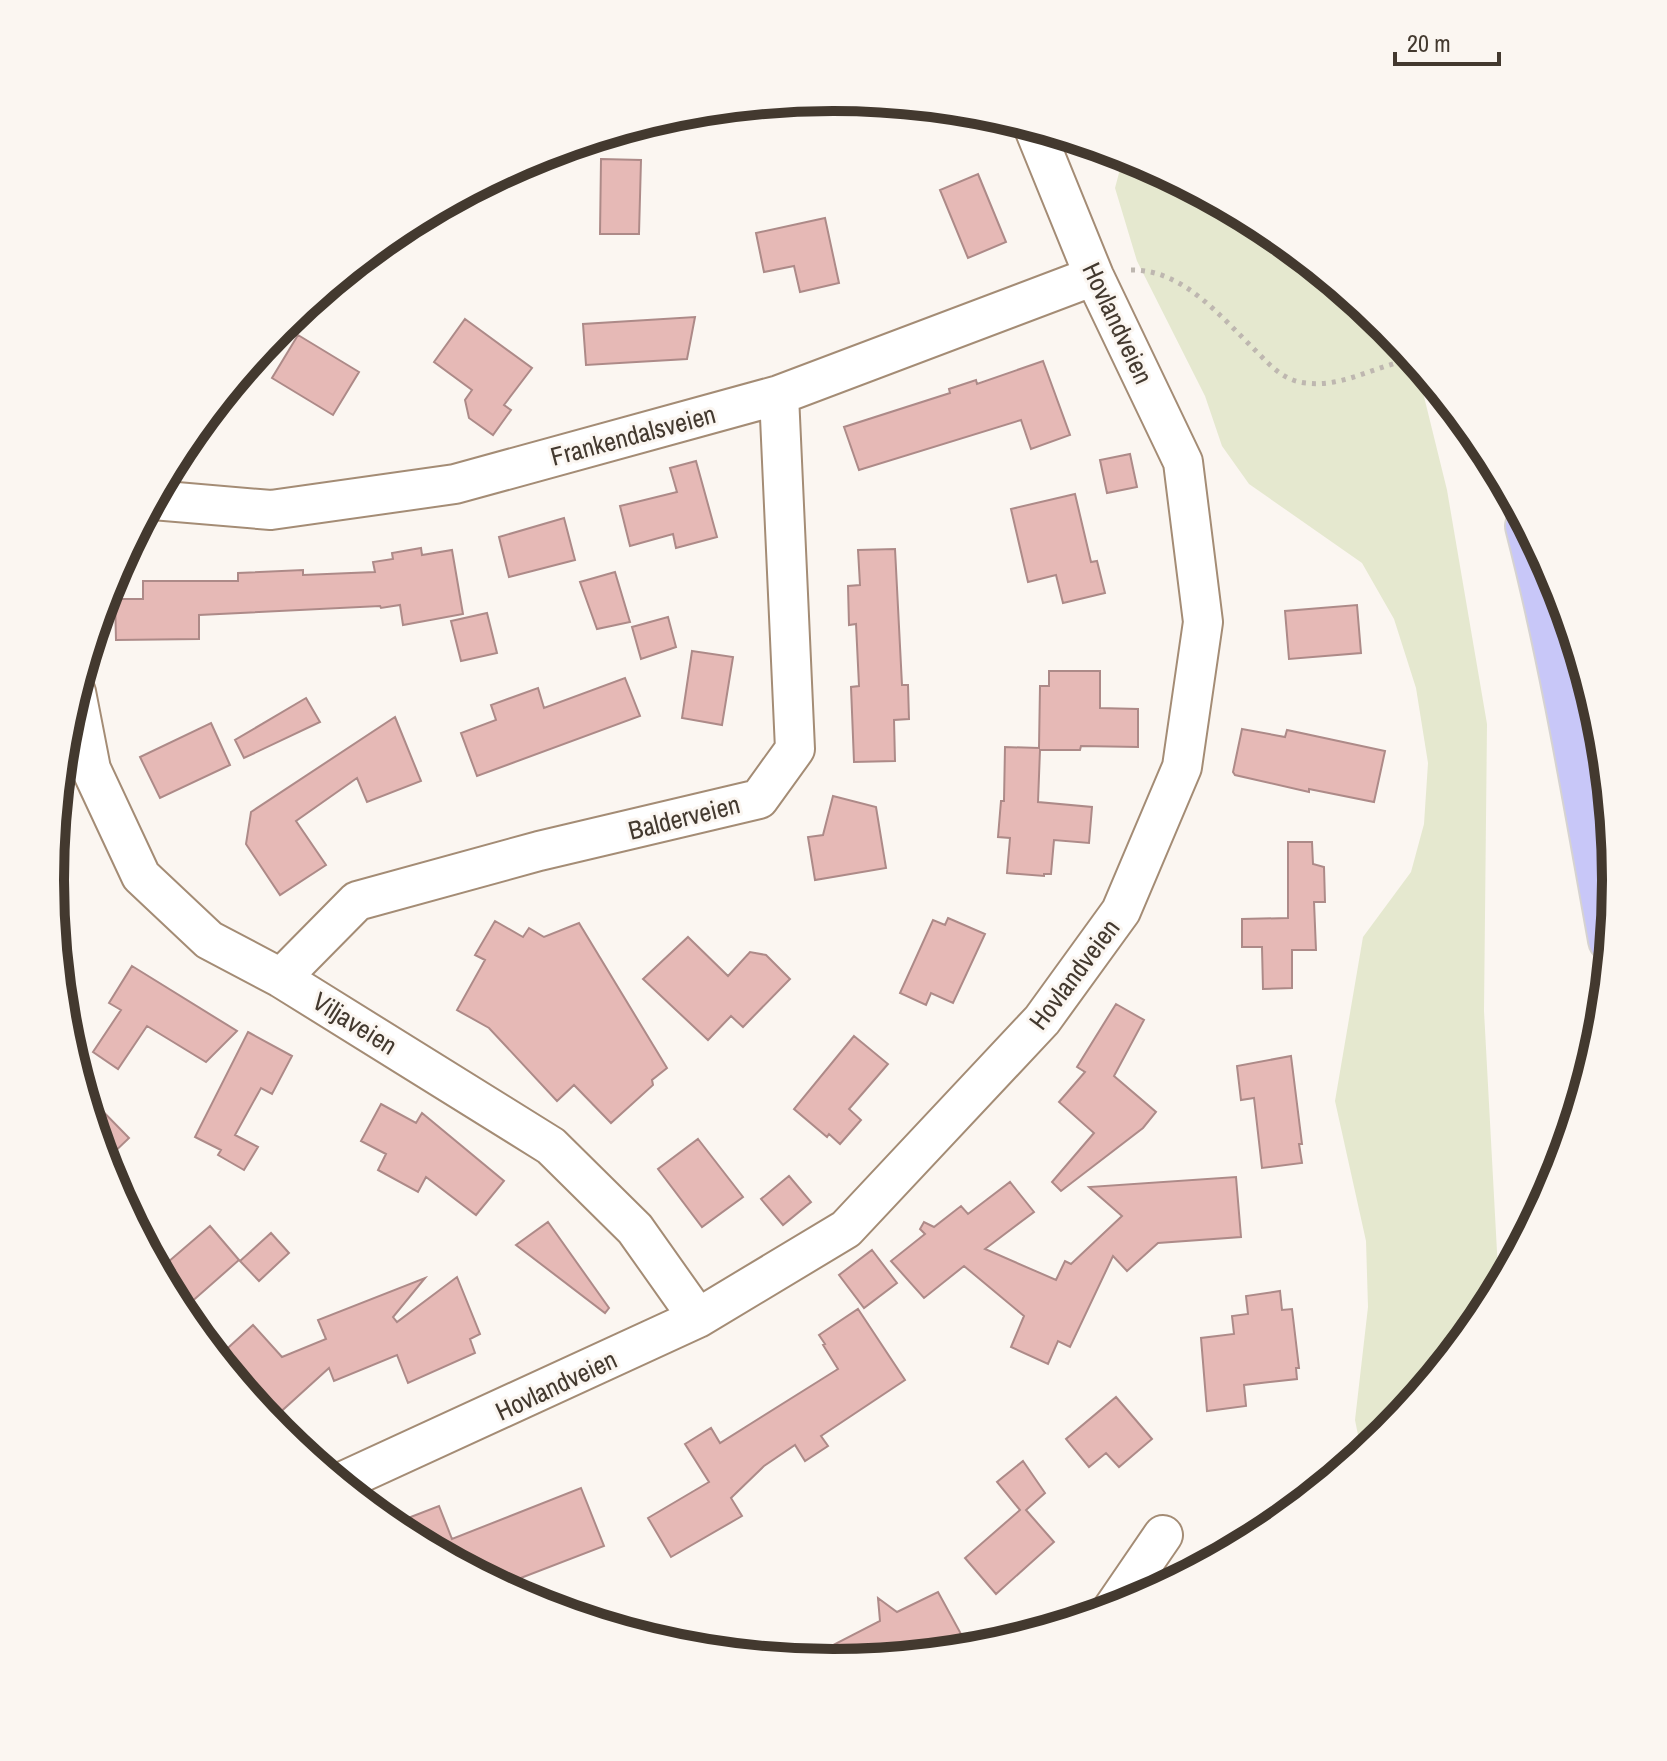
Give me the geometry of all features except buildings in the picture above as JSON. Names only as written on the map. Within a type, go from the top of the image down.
[{"type":"highway","points":[[1543,583],[1602,894]]},
{"type":"street","name":"Hovlandveien","points":[[349,1478],[698,1318],[846,1229],[1042,1020],[1121,911],[1182,767],[1203,622],[1183,462],[1094,276],[1038,139]]},
{"type":"street","name":"Frankendalsveien","points":[[164,501],[271,510],[455,484],[779,395],[1094,276]]},
{"type":"street","name":"Balderveien","points":[[281,978],[357,901],[539,851],[759,799],[795,749],[779,395]]},
{"type":"street","name":"Viljaveien","points":[[81,720],[91,769],[141,876],[209,940],[281,978],[551,1146],[635,1229],[698,1318]]},
{"type":"street","points":[[1124,1593],[1163,1535]]},
{"type":"path","points":[[1094,276],[1146,270],[1170,277],[1210,306],[1276,371],[1291,380],[1309,384],[1338,381],[1401,361]]},
{"type":"green space","points":[[1121,167],[1174,190],[1261,241],[1341,302],[1378,336],[1421,384],[1447,490],[1487,724],[1484,1011],[1498,1268],[1444,1349],[1412,1388],[1359,1442],[1355,1420],[1368,1307],[1366,1241],[1335,1101],[1363,937],[1411,872],[1424,824],[1428,763],[1416,688],[1394,619],[1362,563],[1249,484],[1222,446],[1205,396],[1137,261],[1115,188]]}]
